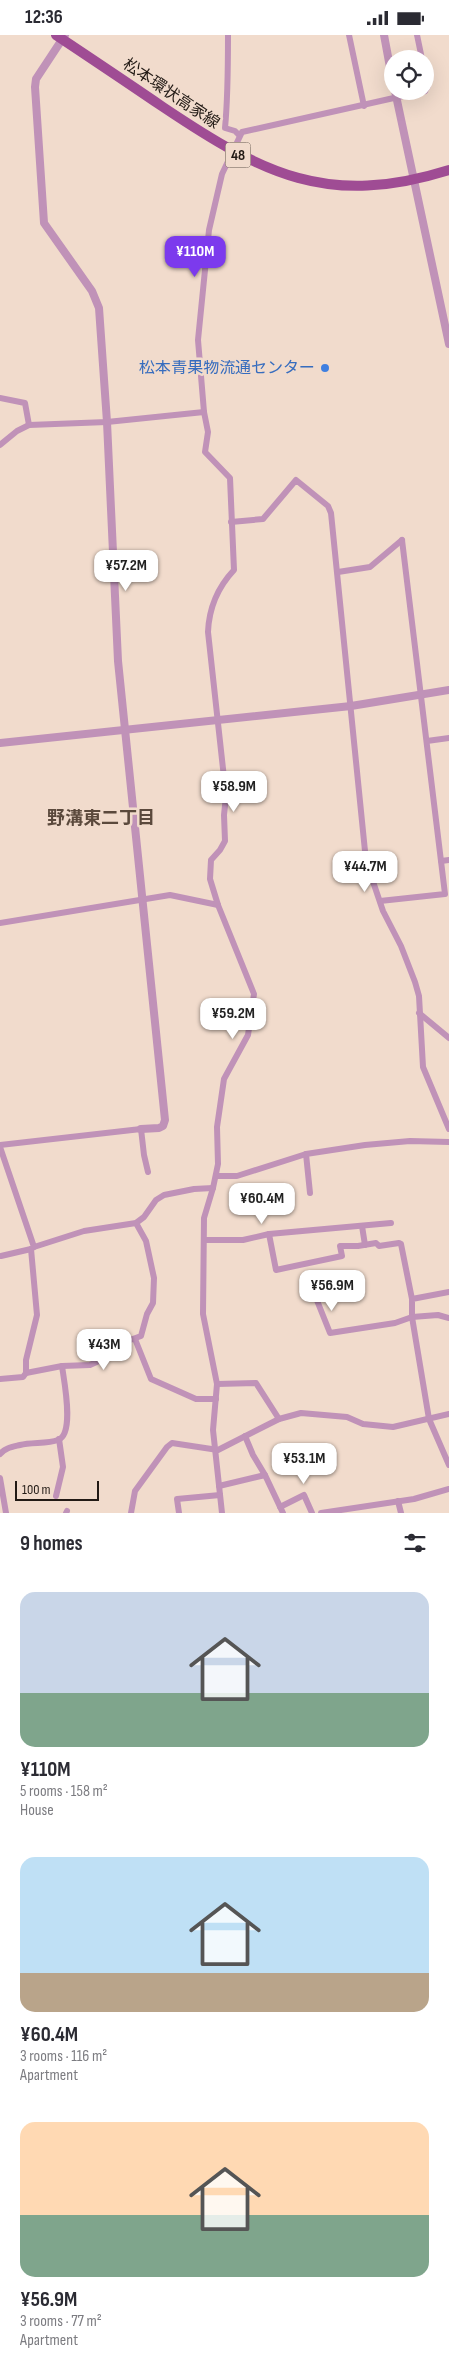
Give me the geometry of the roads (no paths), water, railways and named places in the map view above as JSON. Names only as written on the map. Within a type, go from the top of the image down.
[{"type":"main road","name":"松本環状高家線","points":[[61,36],[232,152],[277,173],[324,184],[365,186],[415,180],[449,170]]},
{"type":"street","points":[[228,35],[226,69],[228,101],[225,128],[235,131],[239,135]]},
{"type":"street","points":[[349,35],[364,106]]},
{"type":"street","points":[[384,35],[387,50]]},
{"type":"street","points":[[417,35],[420,50]]},
{"type":"street","points":[[26,1373],[26,1359],[37,1315],[32,1248],[0,1146],[141,1129],[158,1129],[163,1126],[165,1120],[118,661],[107,421],[98,304],[92,291],[44,223],[35,87],[36,79],[61,36]]},
{"type":"street","points":[[222,1513],[213,1429],[217,1384],[203,1314],[202,1285],[205,1269],[204,1219],[218,1164],[217,1127],[223,1085],[248,1035],[254,994],[218,905],[209,870],[211,860],[220,850],[224,841],[226,796],[217,720],[209,617],[221,584],[234,570],[230,479],[205,452],[208,432],[204,412],[198,340],[209,230],[216,193],[239,135],[242,132],[364,106],[384,99]]},
{"type":"street","points":[[397,100],[449,340]]},
{"type":"street","points":[[0,397],[25,403],[29,425]]},
{"type":"street","points":[[0,445],[17,431],[29,425],[107,421],[204,412]]},
{"type":"street","points":[[231,522],[263,519],[296,480],[328,506],[331,513],[366,861],[380,901],[415,982],[419,996],[423,1067],[449,1129]]},
{"type":"street","points":[[338,572],[370,567],[402,539],[445,894],[380,901]]},
{"type":"street","points":[[0,743],[351,706],[449,690]]},
{"type":"street","points":[[427,741],[449,739]]},
{"type":"street","points":[[441,861],[449,860]]},
{"type":"street","points":[[0,923],[170,895],[218,905]]},
{"type":"street","points":[[419,1013],[449,1038]]},
{"type":"street","points":[[141,1129],[148,1172]]},
{"type":"street","points":[[216,1176],[237,1176],[306,1154],[391,1142],[449,1142]]},
{"type":"street","points":[[306,1154],[310,1193]]},
{"type":"street","points":[[1,1256],[84,1231],[136,1223],[144,1217],[156,1200],[164,1195],[194,1189],[213,1188]]},
{"type":"street","points":[[0,1379],[23,1377],[26,1373],[62,1366],[90,1365],[101,1361],[111,1347],[136,1339],[143,1332],[146,1314],[153,1303],[154,1278],[146,1241],[136,1223]]},
{"type":"street","points":[[205,1240],[243,1240],[268,1234],[391,1223]]},
{"type":"street","points":[[362,1226],[365,1245]]},
{"type":"street","points":[[268,1234],[276,1270],[342,1256],[340,1245],[376,1243],[379,1247],[402,1243],[429,1419],[449,1465]]},
{"type":"street","points":[[412,1299],[449,1291]]},
{"type":"street","points":[[316,1298],[330,1333],[395,1323],[412,1317],[438,1315],[449,1317]]},
{"type":"street","points":[[136,1339],[151,1379],[196,1399],[216,1399]]},
{"type":"street","points":[[56,1496],[63,1467],[59,1439],[68,1427],[62,1366]]},
{"type":"street","points":[[217,1384],[256,1383],[279,1419]]},
{"type":"street","points":[[131,1513],[135,1491],[167,1447],[172,1443],[215,1450],[292,1414],[311,1413],[347,1417],[362,1423],[393,1427],[449,1415]]},
{"type":"street","points":[[245,1436],[282,1510],[304,1495],[312,1513]]},
{"type":"street","points":[[0,1454],[4,1449],[30,1442],[59,1439]]},
{"type":"street","points":[[219,1486],[266,1475]]},
{"type":"street","points":[[0,1478],[6,1513]]},
{"type":"street","points":[[321,1513],[398,1501],[449,1489]]},
{"type":"street","points":[[178,1513],[177,1499],[220,1495]]},
{"type":"street","points":[[398,1501],[401,1513]]},
{"type":"place","name":"松本青果物流通センター","points":[[325,368]]},
{"type":"district","name":"野溝東二丁目","points":[[101,818]]}]
